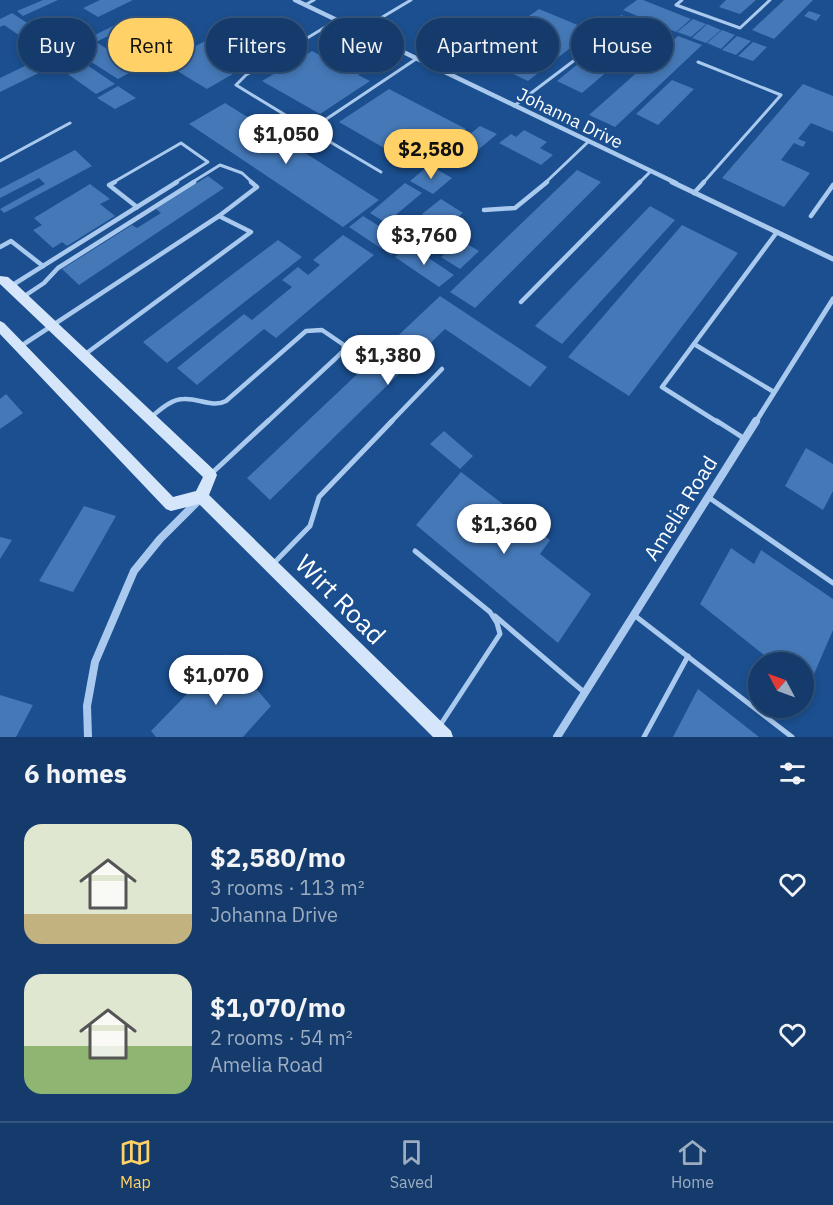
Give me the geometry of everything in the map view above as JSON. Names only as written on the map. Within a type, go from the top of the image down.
[{"type":"main road","points":[[0,326],[171,504],[201,497],[210,475],[6,283]]},
{"type":"main road","name":"Wirt Road","points":[[201,497],[441,733]]},
{"type":"street","name":"Johanna Drive","points":[[295,0],[333,18]]},
{"type":"street","name":"Johanna Drive","points":[[404,53],[416,59]]},
{"type":"street","name":"Johanna Drive","points":[[443,72],[833,260]]},
{"type":"street","name":"Amelia Road","points":[[557,737],[833,298]]},
{"type":"street","points":[[88,737],[87,706],[95,662],[134,571],[160,539],[201,497]]},
{"type":"lane","points":[[305,5],[314,0]]},
{"type":"lane","points":[[381,18],[411,0]]},
{"type":"lane","points":[[682,0],[676,5],[740,28],[770,0]]},
{"type":"lane","points":[[319,31],[246,75],[236,85],[381,172]]},
{"type":"lane","points":[[310,130],[416,59]]},
{"type":"lane","points":[[694,193],[781,95],[698,62]]},
{"type":"lane","points":[[514,106],[571,63]]},
{"type":"lane","points":[[0,161],[70,123]]},
{"type":"lane","points":[[484,210],[515,208],[562,169],[588,142]]},
{"type":"lane","points":[[6,283],[43,266],[191,174],[208,162],[181,143],[109,185],[137,207]]},
{"type":"lane","points":[[20,347],[219,216],[257,187],[242,173],[220,165],[58,268],[44,283],[23,297]]},
{"type":"lane","points":[[521,302],[650,172]]},
{"type":"lane","points":[[811,216],[833,186]]},
{"type":"lane","points":[[84,356],[251,232],[219,216]]},
{"type":"lane","points":[[745,439],[662,387],[777,232]]},
{"type":"lane","points":[[0,247],[11,241],[43,266]]},
{"type":"lane","points":[[150,418],[171,401],[181,398],[220,404],[226,401],[306,332],[314,328],[323,329],[344,345],[343,351],[336,358],[210,475]]},
{"type":"lane","points":[[694,344],[774,392]]},
{"type":"lane","points":[[272,566],[310,526],[319,497],[442,369]]},
{"type":"lane","points":[[708,497],[833,583]]},
{"type":"lane","points":[[415,550],[585,693]]},
{"type":"lane","points":[[441,733],[500,634],[497,623],[490,612]]},
{"type":"lane","points":[[634,615],[792,737]]},
{"type":"lane","points":[[644,737],[688,656]]},
{"type":"building","points":[[43,0],[58,0],[23,16],[17,11]]},
{"type":"building","points":[[100,0],[133,0],[98,17],[83,8]]},
{"type":"building","points":[[637,0],[643,0],[691,19],[676,32],[673,31],[673,18],[642,18],[623,10]]},
{"type":"building","points":[[726,0],[756,0],[740,14],[719,7]]},
{"type":"building","points":[[784,0],[813,0],[774,39],[752,30]]},
{"type":"building","points":[[539,9],[571,22],[571,47],[559,57],[559,18],[526,18]]},
{"type":"building","points":[[809,11],[821,15],[816,21],[804,16]]},
{"type":"building","points":[[12,13],[20,18],[18,34],[4,25],[0,27],[0,19]]},
{"type":"building","points":[[693,19],[706,24],[691,37],[677,32]]},
{"type":"building","points":[[707,24],[721,30],[706,43],[692,38]]},
{"type":"building","points":[[108,28],[108,36],[96,42],[96,34]]},
{"type":"building","points":[[722,30],[735,35],[721,49],[707,43]]},
{"type":"building","points":[[678,36],[702,45],[615,127],[589,115],[637,72],[673,72],[673,40]]},
{"type":"building","points":[[737,36],[751,41],[736,55],[722,50]]},
{"type":"building","points":[[206,41],[206,72],[236,72],[207,89],[179,72],[194,72],[194,47]]},
{"type":"building","points":[[96,42],[108,49],[108,72],[131,72],[118,79],[96,65]]},
{"type":"building","points":[[753,42],[767,47],[753,61],[738,56]]},
{"type":"building","points":[[312,51],[319,54],[319,72],[363,72],[358,75],[370,81],[320,114],[262,81],[277,72],[307,72],[307,54]]},
{"type":"building","points":[[18,69],[18,72],[41,72],[0,92],[0,78]]},
{"type":"building","points":[[571,70],[571,72],[607,72],[582,93],[557,81]]},
{"type":"building","points":[[96,71],[115,84],[96,94],[65,72]]},
{"type":"building","points":[[509,72],[540,72],[528,81]]},
{"type":"building","points":[[672,80],[694,89],[658,125],[636,114]]},
{"type":"building","points":[[803,84],[833,96],[833,132],[811,123],[798,139],[806,142],[803,147],[794,143],[781,160],[810,173],[784,207],[722,178]]},
{"type":"building","points":[[118,86],[136,98],[115,109],[97,98]]},
{"type":"building","points":[[389,89],[466,129],[417,167],[339,122]]},
{"type":"building","points":[[225,103],[298,149],[273,166],[299,149],[379,200],[343,227],[189,124]]},
{"type":"building","points":[[480,126],[497,134],[460,165],[445,157],[454,150],[451,149]]},
{"type":"building","points":[[524,130],[547,142],[540,148],[553,155],[541,165],[499,143],[511,134],[516,137]]},
{"type":"building","points":[[75,150],[92,166],[4,213],[0,209],[45,184],[39,178],[0,198],[0,189]]},
{"type":"building","points":[[429,165],[452,178],[433,194],[410,181]]},
{"type":"building","points":[[577,170],[601,182],[475,308],[450,292]]},
{"type":"building","points":[[208,176],[224,188],[79,285],[62,269],[132,225],[137,228],[161,213],[156,209]]},
{"type":"building","points":[[405,183],[422,193],[386,223],[370,213]]},
{"type":"building","points":[[90,184],[110,199],[100,204],[115,216],[67,246],[62,242],[53,248],[33,230],[42,225],[34,218]]},
{"type":"building","points":[[441,199],[463,213],[445,228],[422,214]]},
{"type":"building","points":[[650,206],[675,220],[562,344],[535,326]]},
{"type":"building","points":[[363,216],[406,243],[391,255],[349,227]]},
{"type":"building","points":[[682,225],[738,253],[629,396],[568,357]]},
{"type":"building","points":[[343,235],[374,255],[276,338],[264,329],[197,385],[177,368],[244,314],[252,320],[292,287],[282,280],[298,267],[308,275],[320,265],[313,260]]},
{"type":"building","points":[[278,240],[302,257],[167,363],[143,342]]},
{"type":"building","points":[[460,240],[479,251],[460,269],[441,257]]},
{"type":"building","points":[[409,245],[454,275],[439,287],[395,257]]},
{"type":"building","points":[[440,296],[547,367],[530,387],[445,329],[270,500],[247,478]]},
{"type":"building","points":[[6,394],[23,413],[0,429],[0,399]]},
{"type":"building","points":[[444,431],[473,456],[460,469],[430,444]]},
{"type":"building","points":[[806,448],[833,464],[833,491],[823,510],[785,486]]},
{"type":"building","points":[[461,472],[550,540],[540,554],[591,594],[558,643],[416,525]]},
{"type":"building","points":[[84,506],[116,516],[73,592],[39,581]]},
{"type":"building","points":[[0,537],[12,540],[0,559]]},
{"type":"building","points":[[731,548],[754,564],[761,550],[833,599],[833,630],[814,674],[814,652],[760,652],[700,604]]},
{"type":"building","points":[[226,654],[271,706],[243,737],[156,737],[151,731]]},
{"type":"building","points":[[698,689],[759,737],[673,737]]},
{"type":"building","points":[[0,695],[33,705],[16,737],[0,737]]}]
